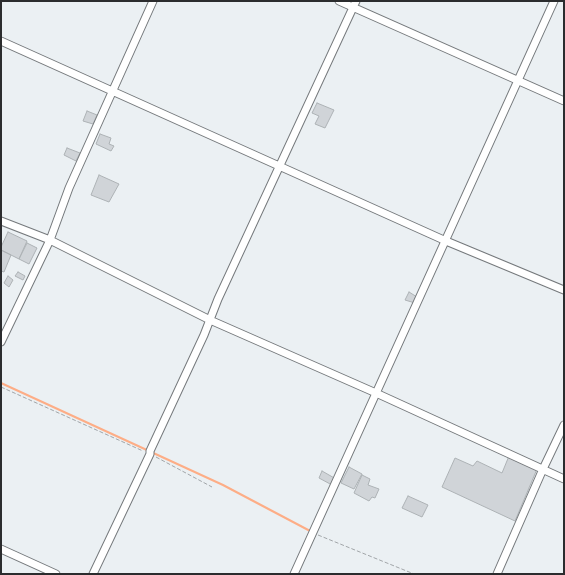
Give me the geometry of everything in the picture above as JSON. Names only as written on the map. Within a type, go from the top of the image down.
[{"type":"street","points":[[1,342],[50,240],[69,188],[153,1]]},
{"type":"street","points":[[339,1],[355,4],[564,101]]},
{"type":"street","points":[[294,574],[554,1]]},
{"type":"street","points":[[93,574],[150,454],[150,451],[279,165],[355,4]]},
{"type":"street","points":[[1,41],[446,241],[564,290]]},
{"type":"street","points":[[1,221],[50,240],[210,320],[376,393],[564,479]]},
{"type":"street","points":[[497,574],[564,425]]},
{"type":"street","points":[[1,548],[56,574]]},
{"type":"path","points":[[1,387],[150,454],[212,487]]},
{"type":"path","points":[[313,533],[414,574]]},
{"type":"building","points":[[317,103],[334,110],[325,128],[315,124],[319,116],[312,113]]},
{"type":"building","points":[[87,111],[97,115],[93,124],[83,121]]},
{"type":"building","points":[[100,134],[111,138],[109,144],[114,146],[111,151],[96,144]]},
{"type":"building","points":[[67,148],[80,153],[76,161],[64,155]]},
{"type":"building","points":[[99,175],[119,184],[109,202],[91,195]]},
{"type":"building","points":[[8,232],[27,241],[19,259],[1,250]]},
{"type":"building","points":[[27,243],[37,248],[29,264],[19,259]]},
{"type":"building","points":[[1,250],[11,255],[4,272],[1,271]]},
{"type":"building","points":[[18,272],[25,276],[23,280],[15,276]]},
{"type":"building","points":[[8,276],[13,280],[9,287],[4,283]]},
{"type":"building","points":[[409,292],[417,297],[415,303],[405,300]]},
{"type":"building","points":[[509,456],[537,469],[515,521],[442,487],[455,458],[473,466],[477,461],[502,473]]},
{"type":"building","points":[[349,467],[362,474],[354,489],[341,483]]},
{"type":"building","points":[[322,471],[336,479],[332,485],[319,478]]},
{"type":"building","points":[[362,475],[370,479],[368,485],[379,489],[375,498],[372,497],[369,501],[354,493]]},
{"type":"building","points":[[408,496],[428,505],[422,517],[402,508]]},
{"type":"waterway","points":[[1,383],[223,485],[312,532]]}]
